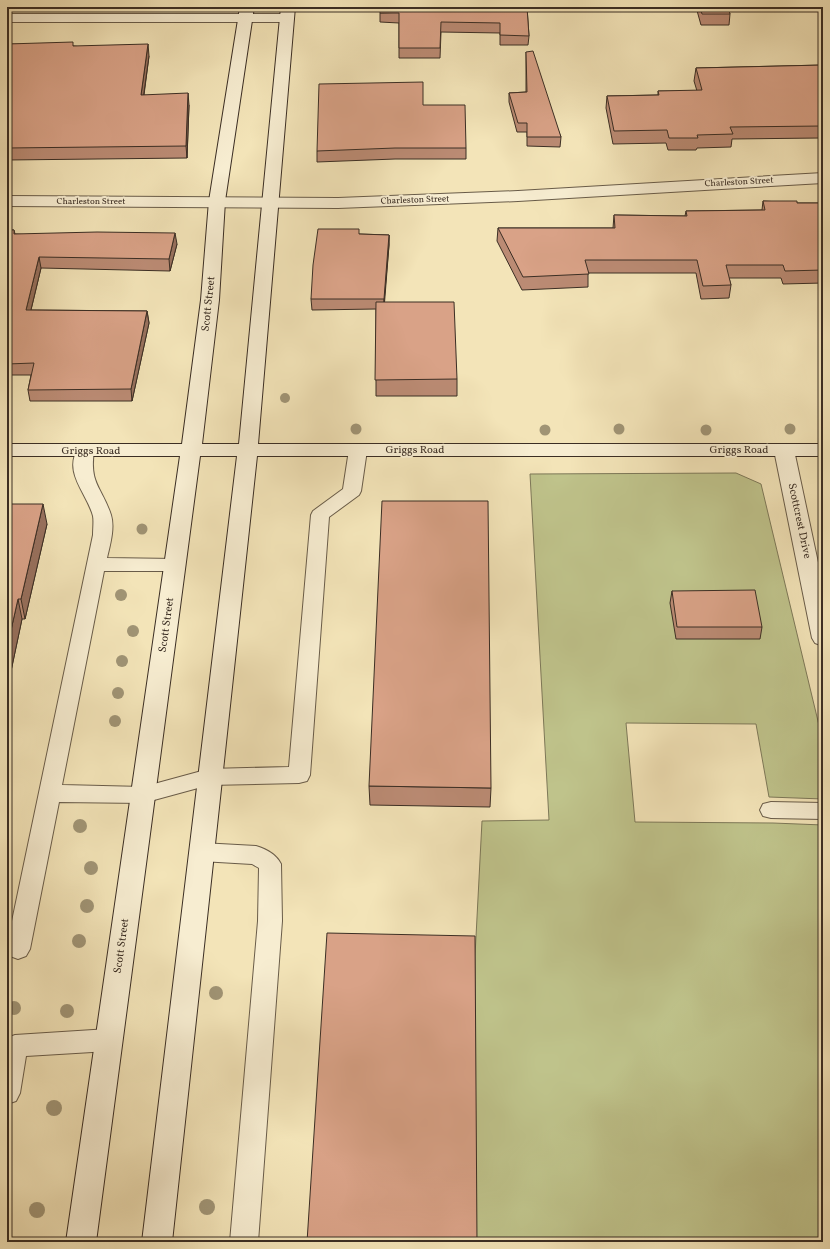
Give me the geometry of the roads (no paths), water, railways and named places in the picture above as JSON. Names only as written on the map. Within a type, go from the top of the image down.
[{"type":"main road","name":"Scott Street","points":[[81,1242],[191,451],[210,300],[218,201],[246,12]]},
{"type":"main road","points":[[7,18],[287,12],[248,450],[209,777],[202,852],[157,1242]]},
{"type":"main road","name":"Charleston Street","points":[[7,201],[218,201],[338,203],[518,196],[823,178]]},
{"type":"main road","name":"Griggs Road","points":[[7,450],[823,450]]},
{"type":"main road","name":"Scottcrest Drive","points":[[784,450],[823,638]]},
{"type":"lane","points":[[50,793],[143,795],[209,777],[299,775],[320,515],[352,491],[358,450]]},
{"type":"lane","points":[[18,949],[102,534],[102,516],[84,478],[82,463],[85,451]]},
{"type":"lane","points":[[96,564],[175,565]]},
{"type":"lane","points":[[771,810],[823,812]]},
{"type":"lane","points":[[202,852],[256,855],[270,864],[270,921],[244,1242]]},
{"type":"lane","points":[[7,1093],[14,1046],[109,1040]]}]
